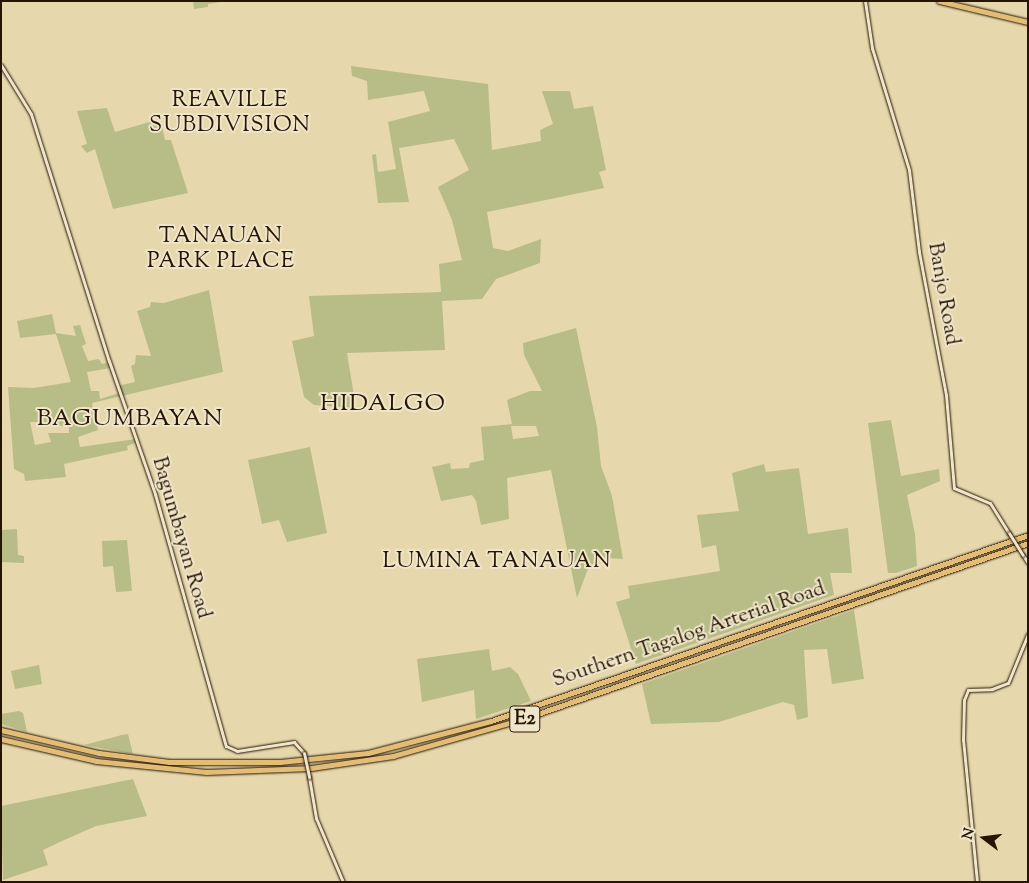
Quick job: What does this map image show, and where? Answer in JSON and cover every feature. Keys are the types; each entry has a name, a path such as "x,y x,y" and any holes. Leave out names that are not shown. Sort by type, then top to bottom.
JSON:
{"highway":[{"path":"939,1 1028,22"},
{"name":"Southern Tagalog Arterial Road","path":"1,730 90,752 169,762 280,762 368,753 491,721 1028,535"},
{"name":"Southern Tagalog Arterial Road","path":"1,739 96,761 206,772 311,768 392,756 523,720 1028,544"}],"street":[{"name":"Banjo Road","path":"865,1 872,48 909,170 920,259 946,395 954,488 990,503 1028,563"},
{"name":"Bagumbayan Road","path":"1,65 31,114 155,494 226,746 236,751 294,742 304,753 316,818 343,882"},
{"path":"977,882 963,740 964,700 968,690 992,689 1008,683 1028,634"}],"green space":[{"path":"193,1 228,1 208,4 208,7 194,9"},
{"path":"351,66 488,84 492,150 541,141 540,130 553,124 542,91 570,91 574,109 593,106 606,170 599,172 604,188 487,212 493,248 508,251 541,239 540,263 496,279 482,299 442,301 445,350 347,353 356,408 314,405 304,397 292,341 314,336 309,296 441,292 439,264 462,260 452,220 438,187 469,170 454,139 399,148 409,202 378,203 372,155 376,154 378,172 396,169 388,122 430,111 424,91 368,100 367,81 352,76"},
{"path":"107,108 115,132 160,119 165,140 171,140 188,193 113,209 95,149 87,153 81,146 87,144 77,111"},
{"path":"209,290 223,372 92,403 98,430 78,437 80,447 136,439 137,442 127,446 128,450 64,464 66,477 25,481 24,474 14,469 8,387 34,388 71,382 56,334 20,338 17,321 52,314 56,333 76,336 73,326 80,325 86,344 82,346 88,361 99,359 102,364 109,362 111,368 87,372 91,391 99,391 100,399 119,393 117,386 135,382 131,366 135,364 136,355 151,356 137,311 150,307 151,302 164,303","holes":["30,422 41,422 43,426 69,426 69,433 48,433 51,442 35,445"]},
{"path":"576,328 597,427 601,466 612,496 623,559 607,558 589,566 577,598 551,470 507,478 509,519 481,525 476,501 472,495 441,501 432,467 450,463 451,469 469,468 470,463 484,460 481,427 512,424 507,400 530,391 542,391 524,355 523,343","holes":["511,426 536,426 539,436 513,439"]},
{"path":"891,420 901,476 939,469 940,481 907,495 915,534 917,566 896,573 888,573 868,423"},
{"path":"310,447 327,533 287,542 279,520 262,524 248,460"},
{"path":"764,464 766,472 799,468 808,534 848,528 852,573 830,573 834,595 636,664 616,602 630,598 628,586 720,571 716,545 702,548 697,515 739,511 732,473"},
{"path":"17,529 18,555 24,556 24,563 1,562 1,530"},
{"path":"127,540 132,591 116,592 113,566 103,567 102,541"},
{"path":"854,610 864,679 832,684 827,649 804,650 808,717 797,720 794,705 783,702 719,722 651,724 642,684"},
{"path":"489,649 492,671 510,667 518,674 531,701 476,719 474,690 422,702 417,659"},
{"path":"39,665 42,684 15,689 11,671"},
{"path":"19,711 23,713 27,732 1,724 1,714"},
{"path":"128,734 133,754 84,745 122,735"},
{"path":"133,779 147,816 96,826 62,841 43,850 48,865 3,880 1,806"}],"district":[{"name":"REAVILLE SUBDIVISION","path":"230,114"},
{"name":"TANAUAN PARK PLACE","path":"221,250"},
{"name":"HIDALGO","path":"383,405"},
{"name":"BAGUMBAYAN","path":"130,420"},
{"name":"LUMINA TANAUAN","path":"497,563"}]}
